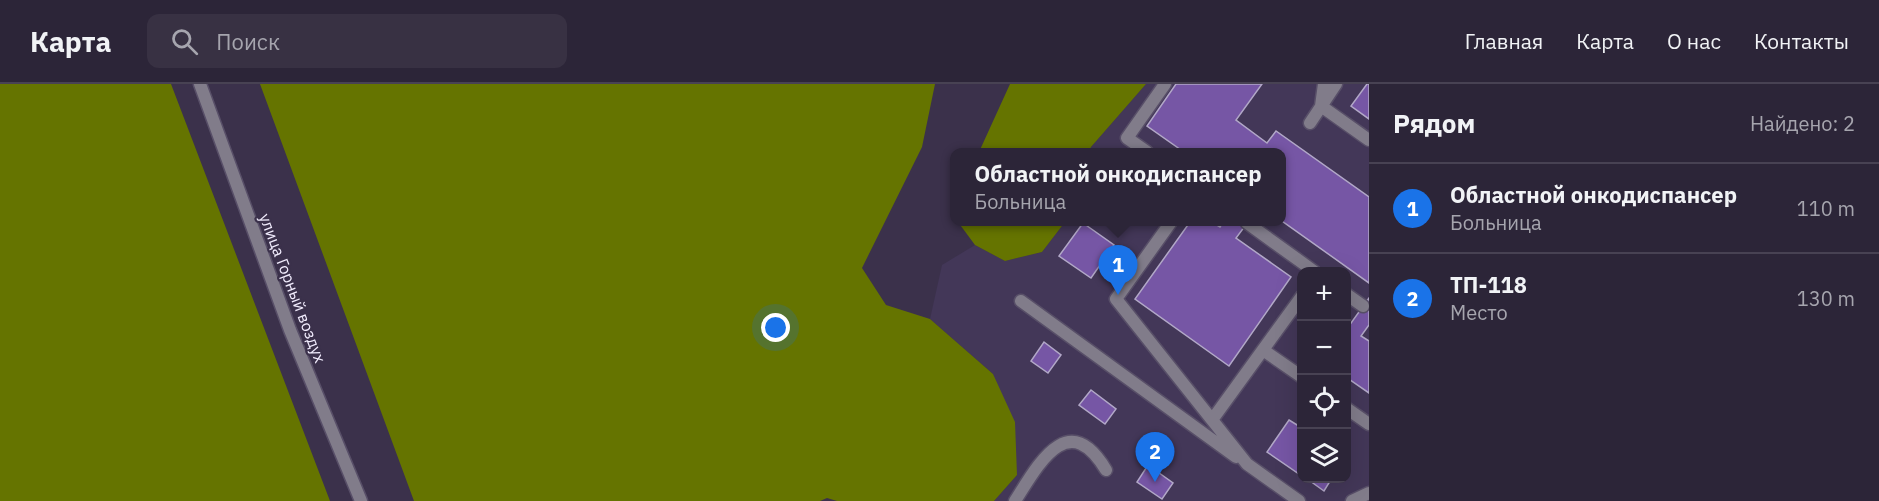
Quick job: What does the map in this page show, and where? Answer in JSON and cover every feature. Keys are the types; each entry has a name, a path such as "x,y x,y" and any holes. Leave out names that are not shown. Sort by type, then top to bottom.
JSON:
{"street":[{"name":"улица Горный воздух","path":"200,84 290,330 361,501"},
{"path":"1140,148 1127,138 1165,84"},
{"path":"1321,106 1324,84"},
{"path":"1310,123 1336,84"},
{"path":"1321,106 1369,140"},
{"path":"1168,226 1116,299 1247,464"},
{"path":"1251,226 1309,267"},
{"path":"1351,297 1363,306"},
{"path":"1021,301 1299,501"},
{"path":"1212,420 1297,303"},
{"path":"1263,350 1299,375"},
{"path":"1351,411 1369,424"},
{"path":"1015,501 1043,457 1059,444 1076,443 1098,456 1106,470"},
{"path":"1352,501 1369,493"}],"shaded area":[{"path":"1146,84 1369,84 1369,501 994,501 1017,475 993,374 930,319 942,265 975,245 1005,261 1042,252 1062,226 1286,226 1286,148 1091,148"}],"green space":[{"path":"0,84 171,84 330,501 0,501"},
{"path":"260,84 935,84 922,147 862,268 886,305 930,319 993,374 1015,422 1017,475 994,501 837,501 827,498 820,501 414,501"},
{"path":"1010,84 1146,84 1091,148 981,148"},
{"path":"961,226 1062,226 1042,252 1005,261 975,245"}],"building":[{"path":"1176,84 1262,84 1236,120 1267,143 1276,131 1369,197 1369,283 1351,270 1351,267 1347,267 1286,224 1286,148 1178,148 1147,126"},
{"path":"1369,84 1369,119 1351,106"},
{"path":"1081,226 1087,226 1114,245 1091,278 1059,256"},
{"path":"1187,226 1245,226 1236,238 1291,277 1229,366 1135,299"},
{"path":"1369,298 1369,325 1361,336 1369,341 1369,393 1351,380 1351,323"},
{"path":"1044,342 1061,355 1048,373 1031,361"},
{"path":"1091,390 1116,409 1105,424 1079,405"},
{"path":"1289,420 1297,425 1297,473 1267,452"},
{"path":"1148,465 1173,483 1162,499 1137,482"},
{"path":"1313,483 1329,483 1324,491"}],"place":[{"name":"Областной онкодиспансер","path":"1118,295"},
{"name":"ТП-118","path":"1155,482"}]}
